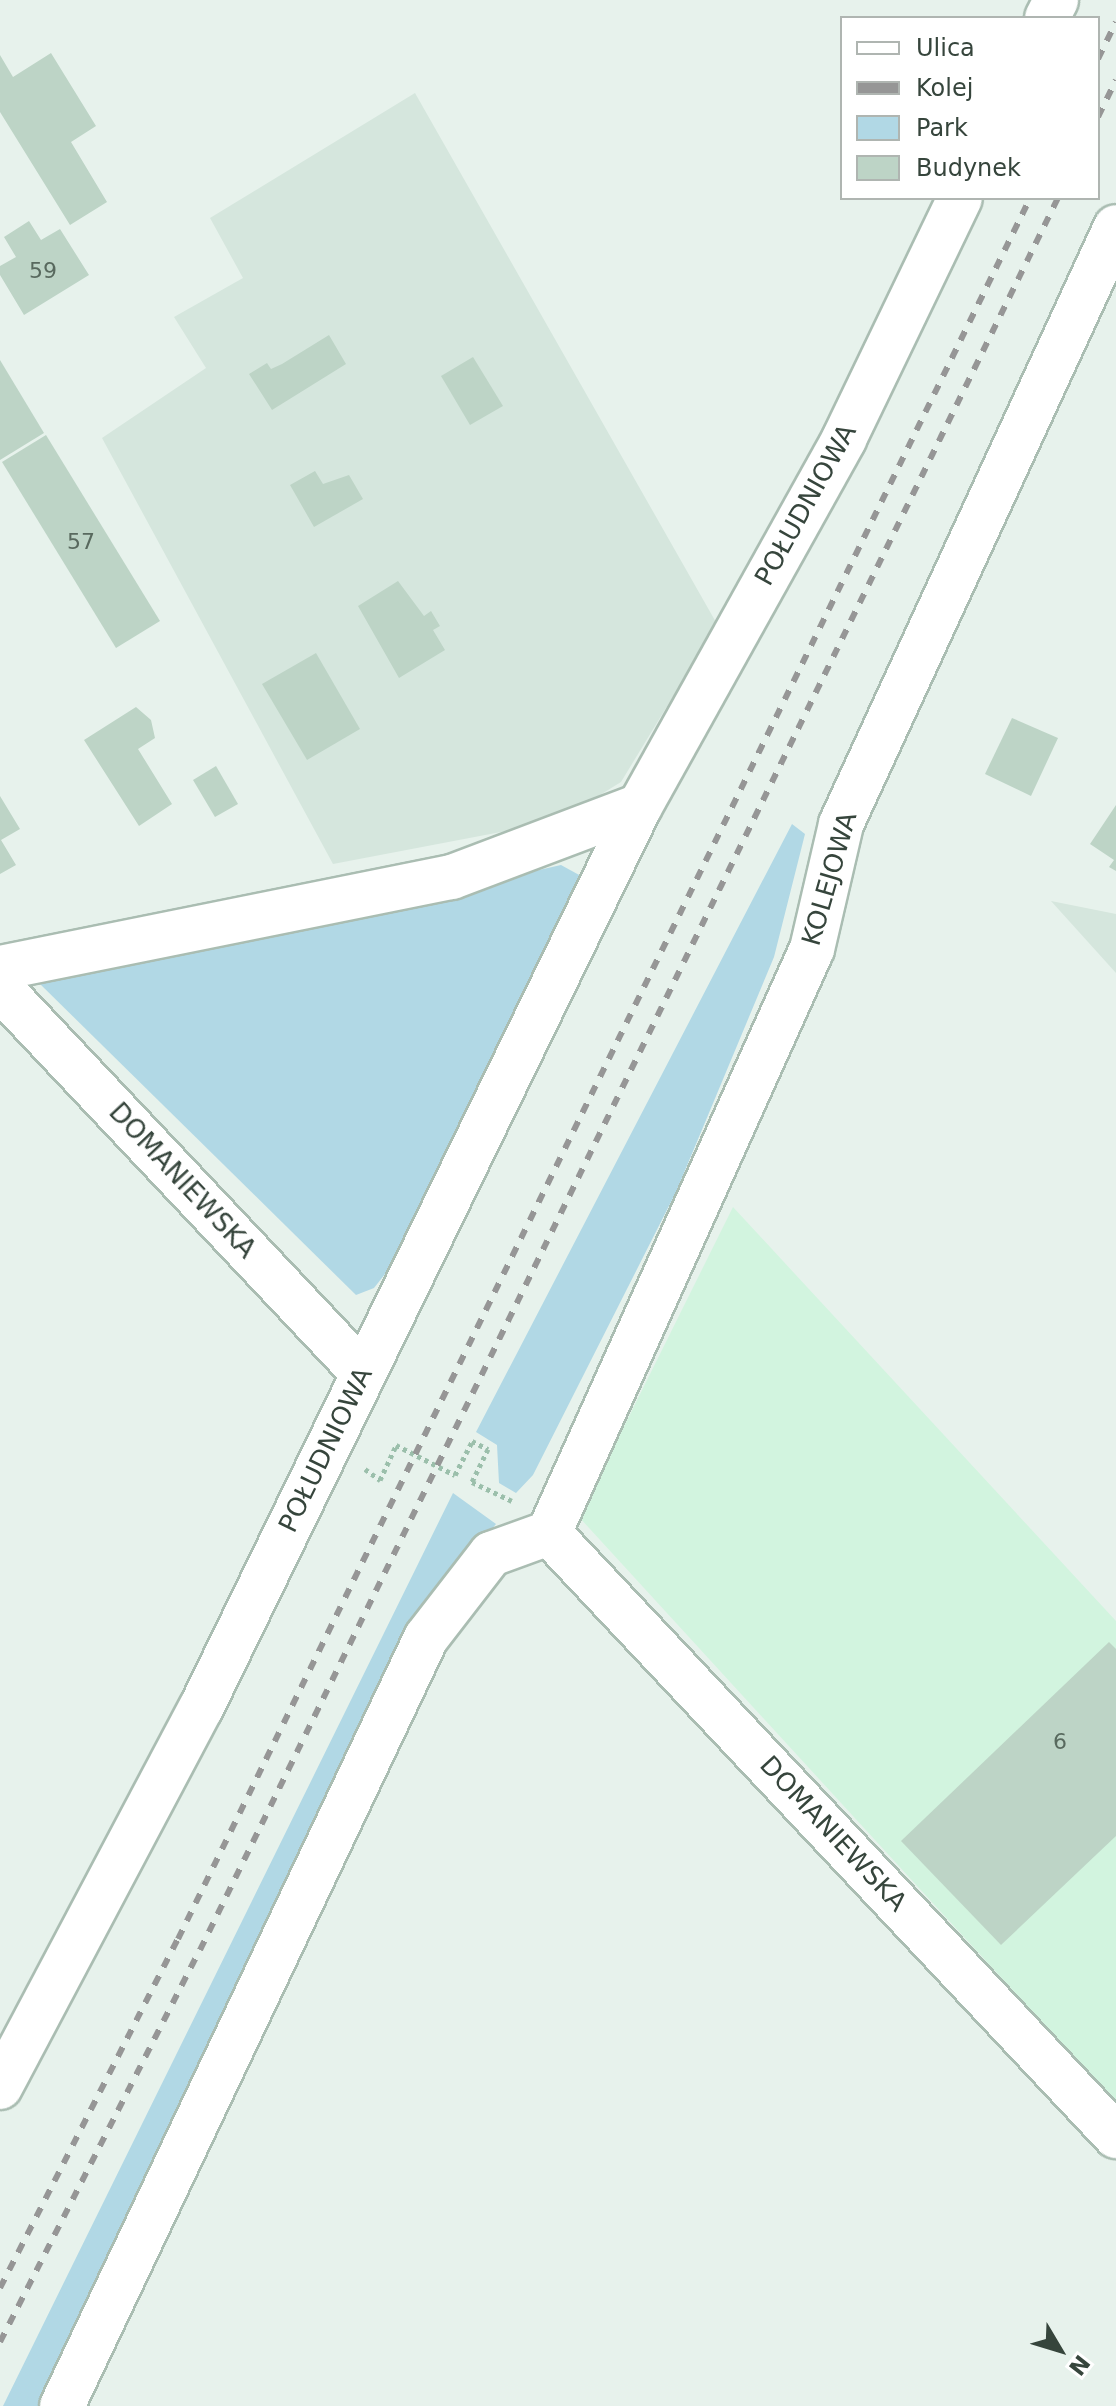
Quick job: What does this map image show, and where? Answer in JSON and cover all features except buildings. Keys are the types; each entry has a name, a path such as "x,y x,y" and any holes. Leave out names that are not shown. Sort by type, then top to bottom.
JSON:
{"street":[{"name":"POŁUDNIOWA","path":"0,2087 201,1708 640,806 844,439 959,200"},
{"name":"KOLEJOWA","path":"549,1533 812,949 841,824 1116,227"},
{"path":"0,968 452,877 640,806"},
{"name":"DOMANIEWSKA","path":"0,988 363,1373"},
{"path":"62,2406 426,1638 491,1554 549,1533"},
{"name":"DOMANIEWSKA","path":"549,1533 1116,2136"}],"path":[{"path":"370,1458 363,1472 380,1480 396,1445 455,1475 472,1441 488,1449 472,1482 517,1503 549,1533"}],"shaded area":[{"path":"415,93 717,624 621,782 558,821 333,864 102,438 206,368 174,317 243,278 210,218"},
{"path":"1051,901 1116,914 1116,973"},
{"path":"733,1207 1116,1621 1116,2103 579,1517"}],"green space":[{"path":"792,824 805,834 774,957 676,1192 533,1475 516,1493 499,1483 497,1445 476,1432"},
{"path":"561,865 581,876 400,1255 374,1288 356,1295 39,983"},
{"path":"453,1493 496,1524 409,1631 39,2406 3,2406"}],"railway":[{"path":"1100,55 1116,22"},
{"path":"1100,113 1116,80"},
{"path":"0,2288 178,1939 1029,200"},
{"path":"0,2342 200,1950 1057,200"}]}
